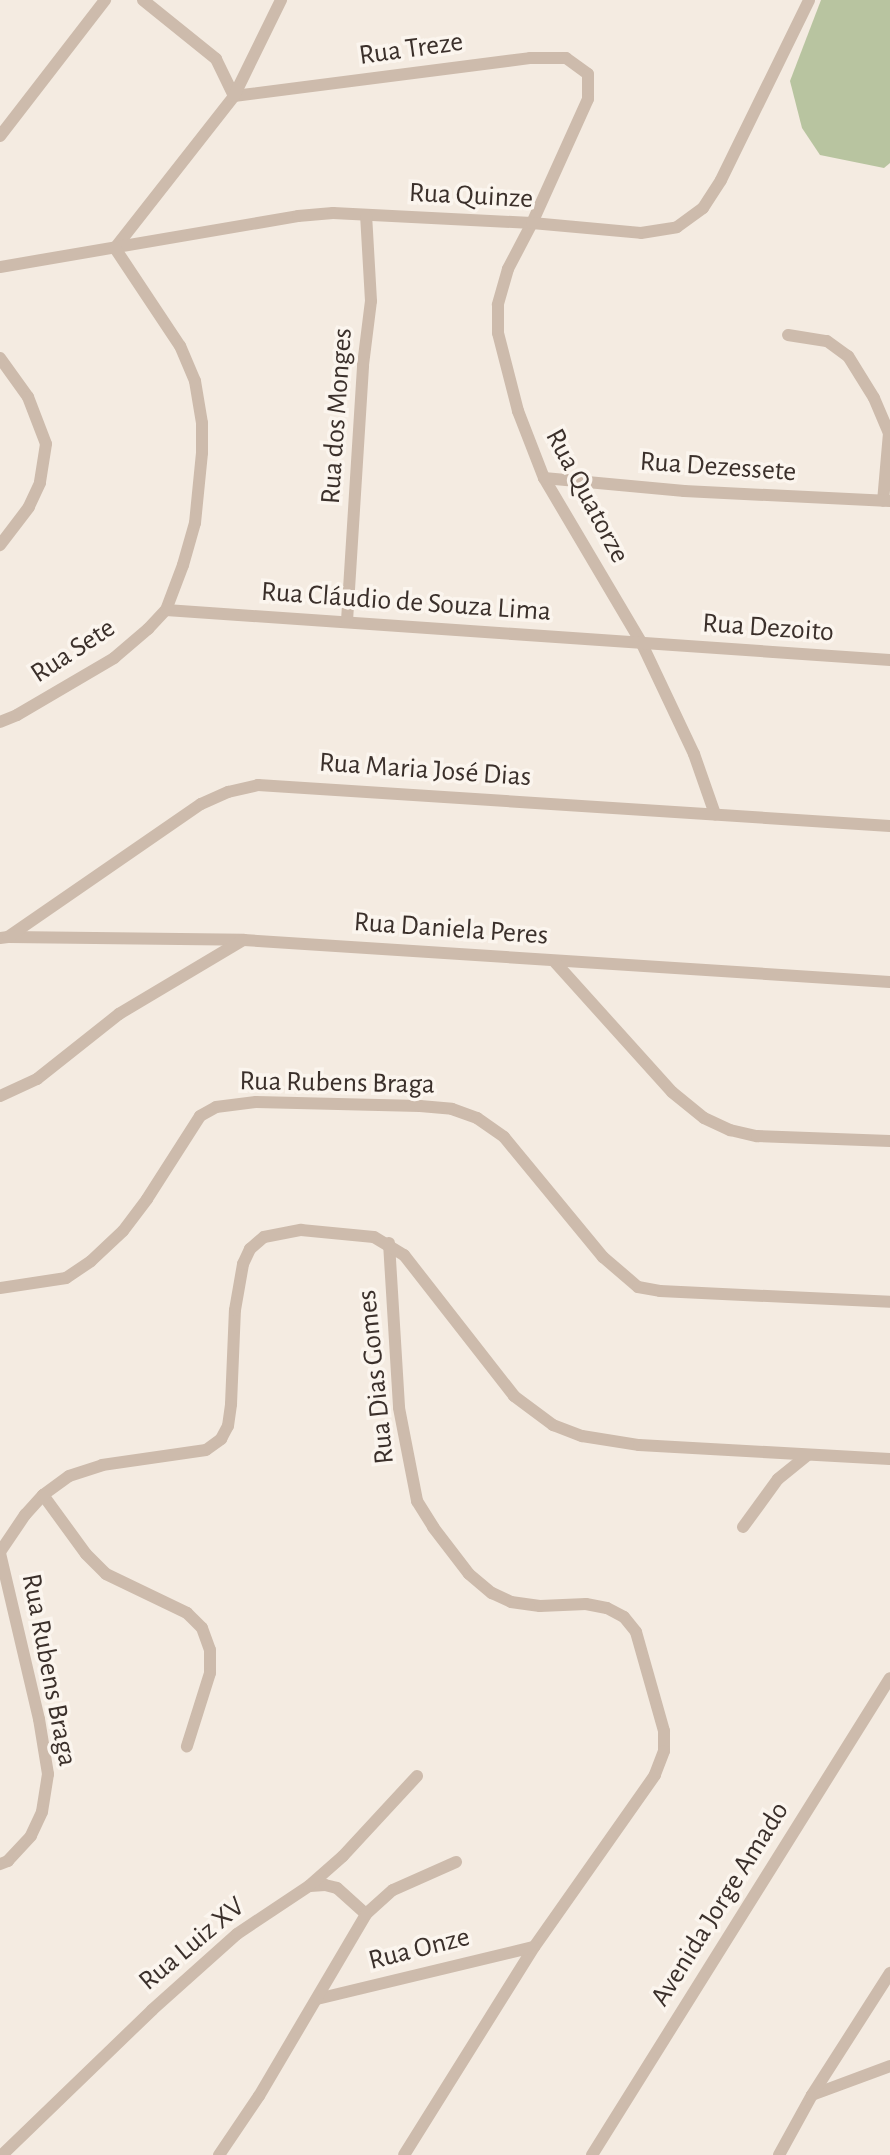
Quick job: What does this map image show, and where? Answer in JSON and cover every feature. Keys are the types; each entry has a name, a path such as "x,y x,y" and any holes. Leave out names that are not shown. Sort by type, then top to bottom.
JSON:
{"street":[{"path":"0,136 105,0"},
{"path":"143,0 216,59 234,96"},
{"path":"166,610 195,523 200,489 202,423 195,381 180,346 115,248 234,96 281,0"},
{"name":"Rua Quinze","path":"0,267 298,216 366,215 532,223 641,233 677,227 693,219 721,180 809,0"},
{"name":"Rua Treze","path":"234,96 530,58 566,58 588,74"},
{"name":"Rua Quatorze","path":"588,74 588,99 532,223 508,269 502,288 498,333 518,411 544,478 642,644 689,743 715,814"},
{"name":"Rua dos Monges","path":"347,621 363,365 371,301 366,215"},
{"path":"788,335 827,341 848,356 874,398 889,433 887,501"},
{"path":"0,358 28,397 46,444 42,473 34,495 0,545"},
{"name":"Rua Dezessete","path":"544,478 696,492 887,501"},
{"name":"Rua Cláudio de Souza Lima","path":"166,610 642,644"},
{"name":"Rua Sete","path":"0,722 114,658 166,610"},
{"name":"Rua Dezoito","path":"642,644 890,660"},
{"name":"Rua Maria José Dias","path":"4,937 201,804 228,792 258,785 890,827"},
{"name":"Rua Daniela Peres","path":"4,937 244,940 890,982"},
{"path":"0,1096 37,1079 118,1014 244,940"},
{"path":"554,961 672,1092 704,1118 730,1130 757,1136 890,1141"},
{"name":"Rua Rubens Braga","path":"0,1288 66,1278 91,1261 122,1231 147,1199 200,1116 216,1107 256,1102 420,1106 452,1109 477,1118 504,1137 603,1257 638,1287 660,1291 890,1302"},
{"path":"0,1553 24,1515 43,1494 69,1475 102,1465 206,1450 221,1439 228,1426 231,1404 234,1310 243,1264 250,1249 264,1237 301,1230 366,1235 388,1243 404,1255 514,1396 553,1425 582,1436 639,1446 890,1459"},
{"name":"Rua Dias Gomes","path":"388,1243 399,1408 417,1501 469,1574 492,1593 511,1602 540,1606 586,1604 607,1608 624,1617 636,1632 664,1731 664,1751 655,1775 534,1947 404,2155"},
{"path":"743,1527 778,1479 808,1455"},
{"path":"43,1494 86,1554 106,1574 187,1613 202,1628 210,1650 210,1673 187,1745"},
{"name":"Rua Rubens Braga","path":"0,1553 39,1719 48,1773 42,1812 31,1836 8,1861 0,1864"},
{"name":"Avenida Jorge Amado","path":"592,2155 890,1678"},
{"name":"Rua Luiz XV","path":"2,2155 152,2010 237,1934 309,1886 343,1856 417,1776"},
{"path":"219,2155 317,2000 366,1914 393,1891 456,1862"},
{"path":"309,1886 325,1885 337,1888 366,1914"},
{"name":"Rua Onze","path":"317,2000 534,1947"},
{"path":"779,2155 812,2095 890,1972"},
{"path":"812,2095 890,2066"}],"green space":[{"path":"821,0 890,0 890,163 884,168 820,155 802,128 790,81"}]}
